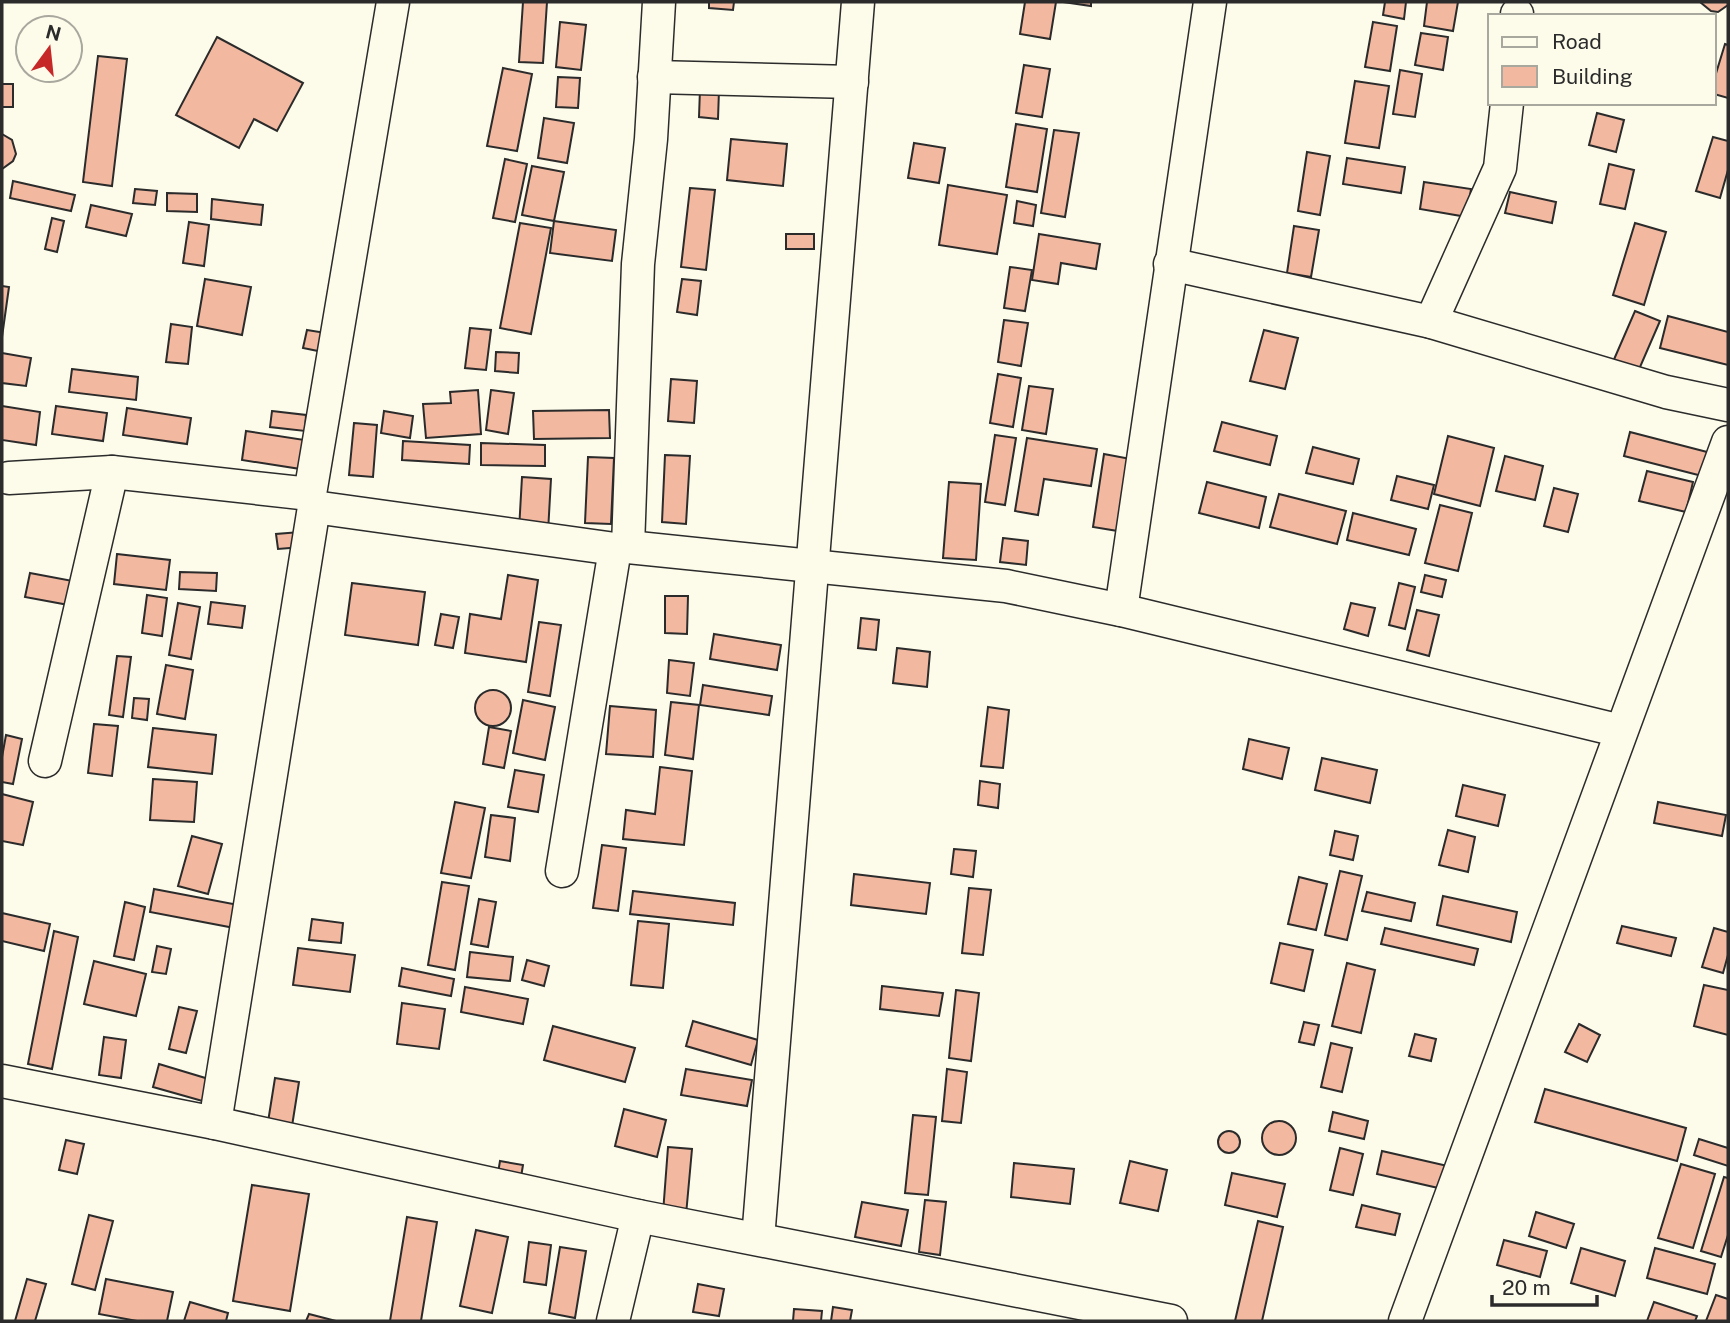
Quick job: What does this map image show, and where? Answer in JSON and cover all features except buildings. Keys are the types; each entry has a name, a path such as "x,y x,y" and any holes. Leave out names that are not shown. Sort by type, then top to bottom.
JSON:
{"street":[{"path":"215,1123 393,2"},
{"path":"562,871 622,548 638,264 659,2"},
{"path":"758,1239 858,2"},
{"path":"1121,610 1210,2"},
{"path":"654,77 852,82"},
{"path":"1431,323 1500,168 1507,105"},
{"path":"1170,264 1431,323 1667,392 1728,405"},
{"path":"1405,1321 1728,442"},
{"path":"45,761 112,472"},
{"path":"9,478 112,472 622,548 1006,586 1121,610 1620,731"},
{"path":"2,1081 215,1123 638,1216 1171,1321"},
{"path":"613,1321 638,1216"}]}
